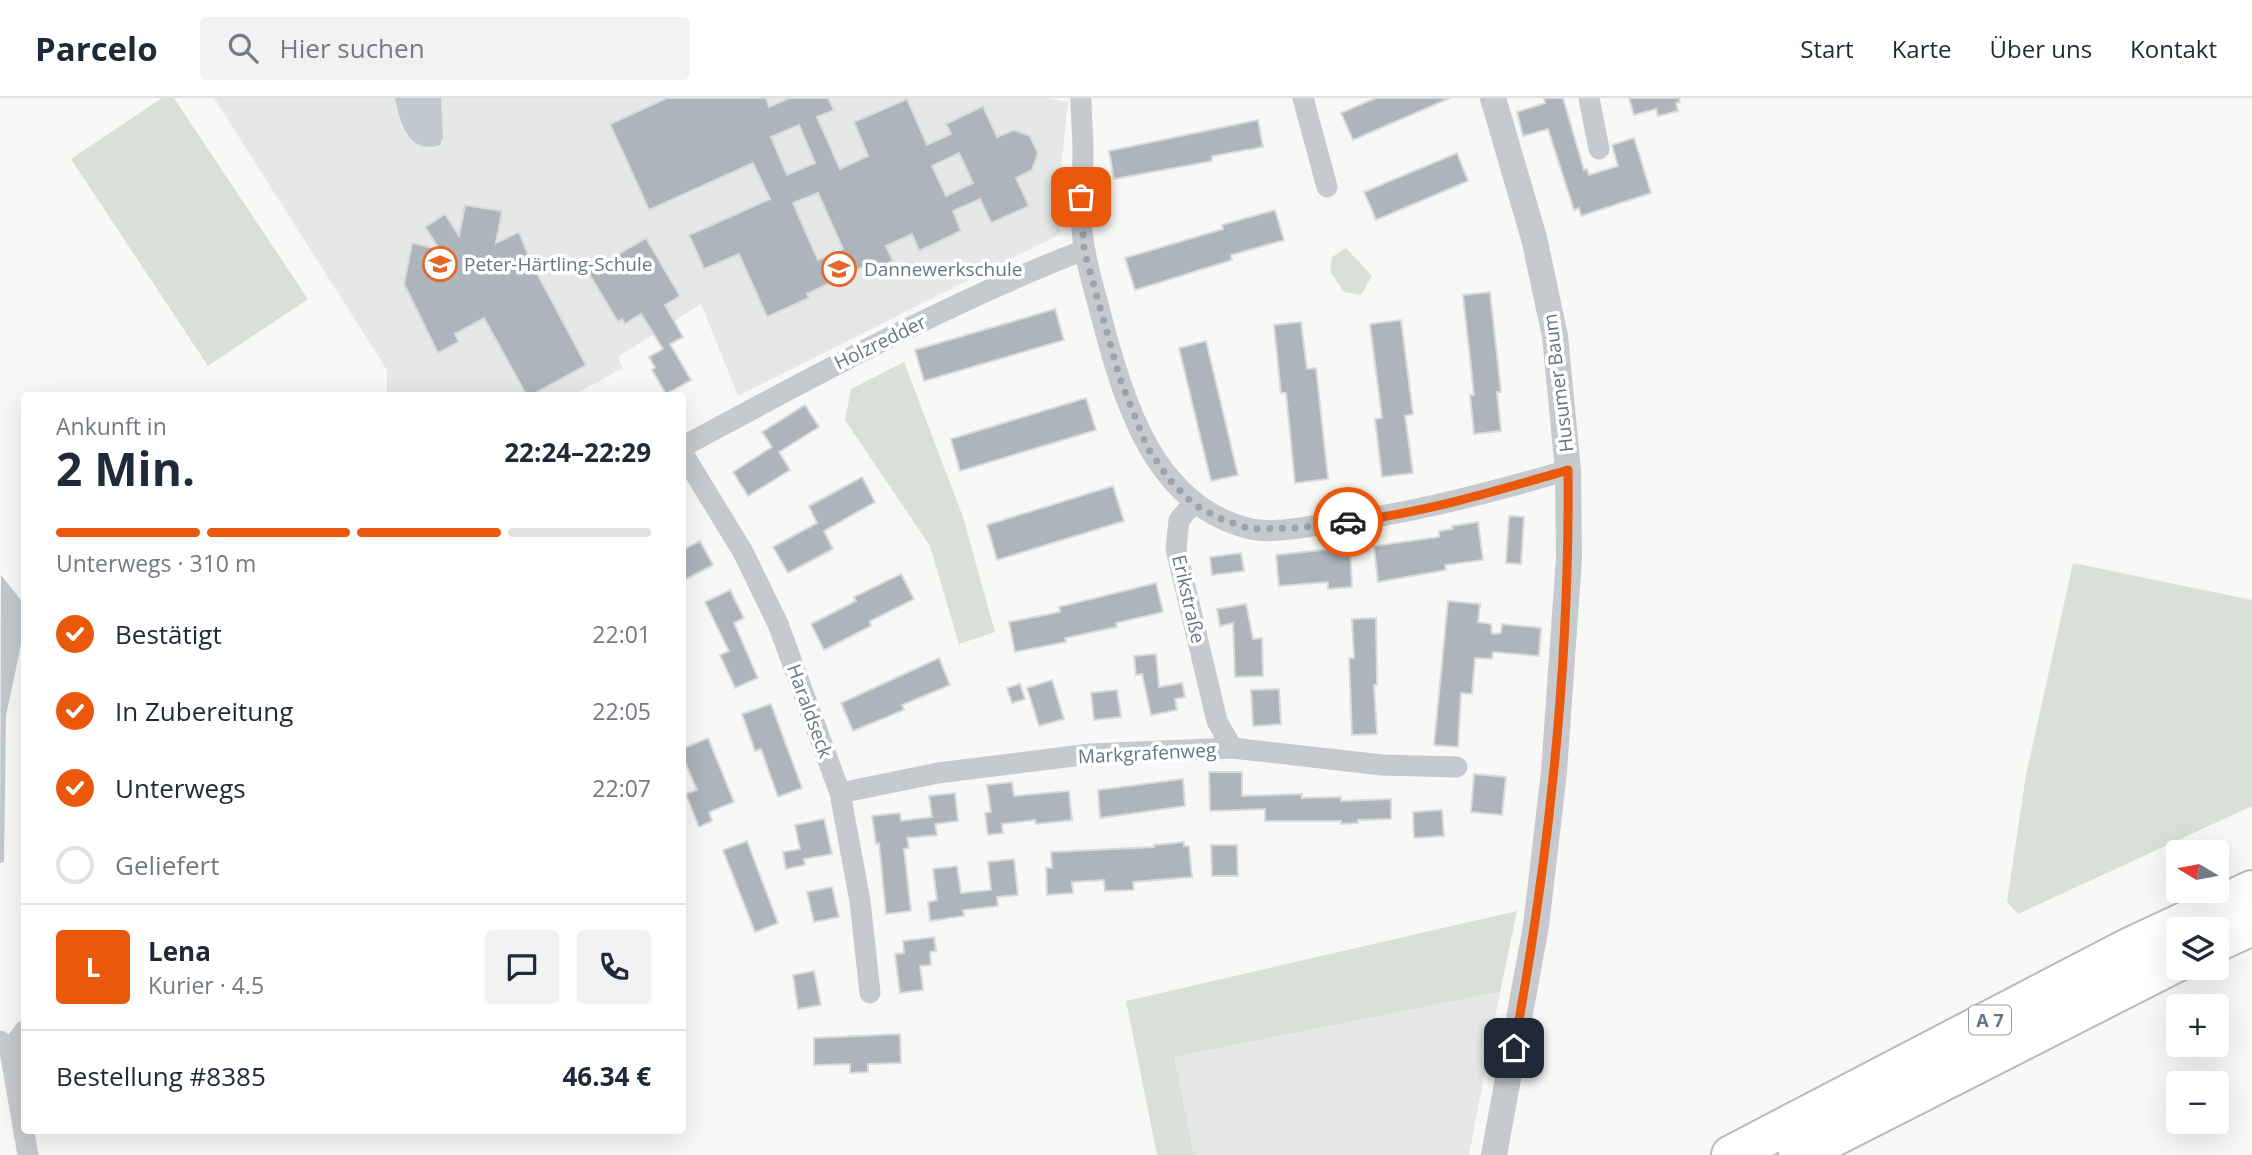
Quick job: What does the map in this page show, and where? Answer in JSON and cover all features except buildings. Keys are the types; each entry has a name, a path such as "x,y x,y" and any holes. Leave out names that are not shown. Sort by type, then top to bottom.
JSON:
{"highway":[{"name":"A 7","path":"1731,1155 2126,949 2252,890"},
{"path":"2229,937 2252,926"},
{"name":"A 7","path":"1798,1155 2166,968"}],"street":[{"path":"1081,98 1084,250 1110,345 1147,447 1169,479 1193,504 1219,518 1250,529 1296,528 1387,516 1479,496 1568,470"},
{"path":"1303,98 1327,187"},
{"name":"Husumer Baum","path":"1493,98 1534,238 1555,336 1568,470 1569,558 1554,772 1536,926 1494,1155"},
{"path":"1589,98 1599,149"},
{"name":"Holzredder","path":"686,447 876,343 1084,250"},
{"name":"Haraldseck","path":"686,456 743,552 778,624 840,793 860,901 870,993"},
{"name":"Erikstraße","path":"1193,504 1179,520 1176,549 1216,721 1232,748"},
{"name":"Markgrafenweg","path":"840,793 938,773 1090,754 1232,748 1382,765 1457,766"},
{"path":"21,1033 5,1046 21,1122"},
{"path":"24,1134 28,1155"}],"shaded area":[{"path":"162,98 174,98 308,299 208,366 71,159"},
{"path":"214,98 1046,98 1068,102 1059,188 1060,234 738,396 701,304 618,357 623,368 579,392 387,392 387,370"},
{"path":"395,98 441,98 443,137 440,145 429,147 413,141 403,126"},
{"path":"1346,248 1372,276 1361,295 1344,292 1330,271 1332,257"},
{"path":"904,362 963,517 995,632 959,644 930,546 845,420 851,389"},
{"path":"2073,563 2252,600 2252,806 2178,840 2166,840 2166,846 2018,914 2007,902 2026,775"},
{"path":"1,575 21,600 21,644 6,716 4,862 0,863"},
{"path":"1517,911 1500,992 1174,1057 1194,1155 1157,1155 1126,1001"},
{"path":"1500,992 1469,1155 1194,1155 1174,1057"}],"way so far":[{"path":"1081,197 1084,250 1120,379 1147,447 1169,479 1193,504 1219,518 1250,529 1296,528 1348,522"}],"place":[{"name":"Peter-Härtling-Schule","path":"440,264"},
{"name":"Dannewerkschule","path":"839,269"}],"route":[{"path":"1348,522 1479,496 1568,470 1569,558 1554,772 1536,926 1514,1048"}]}
